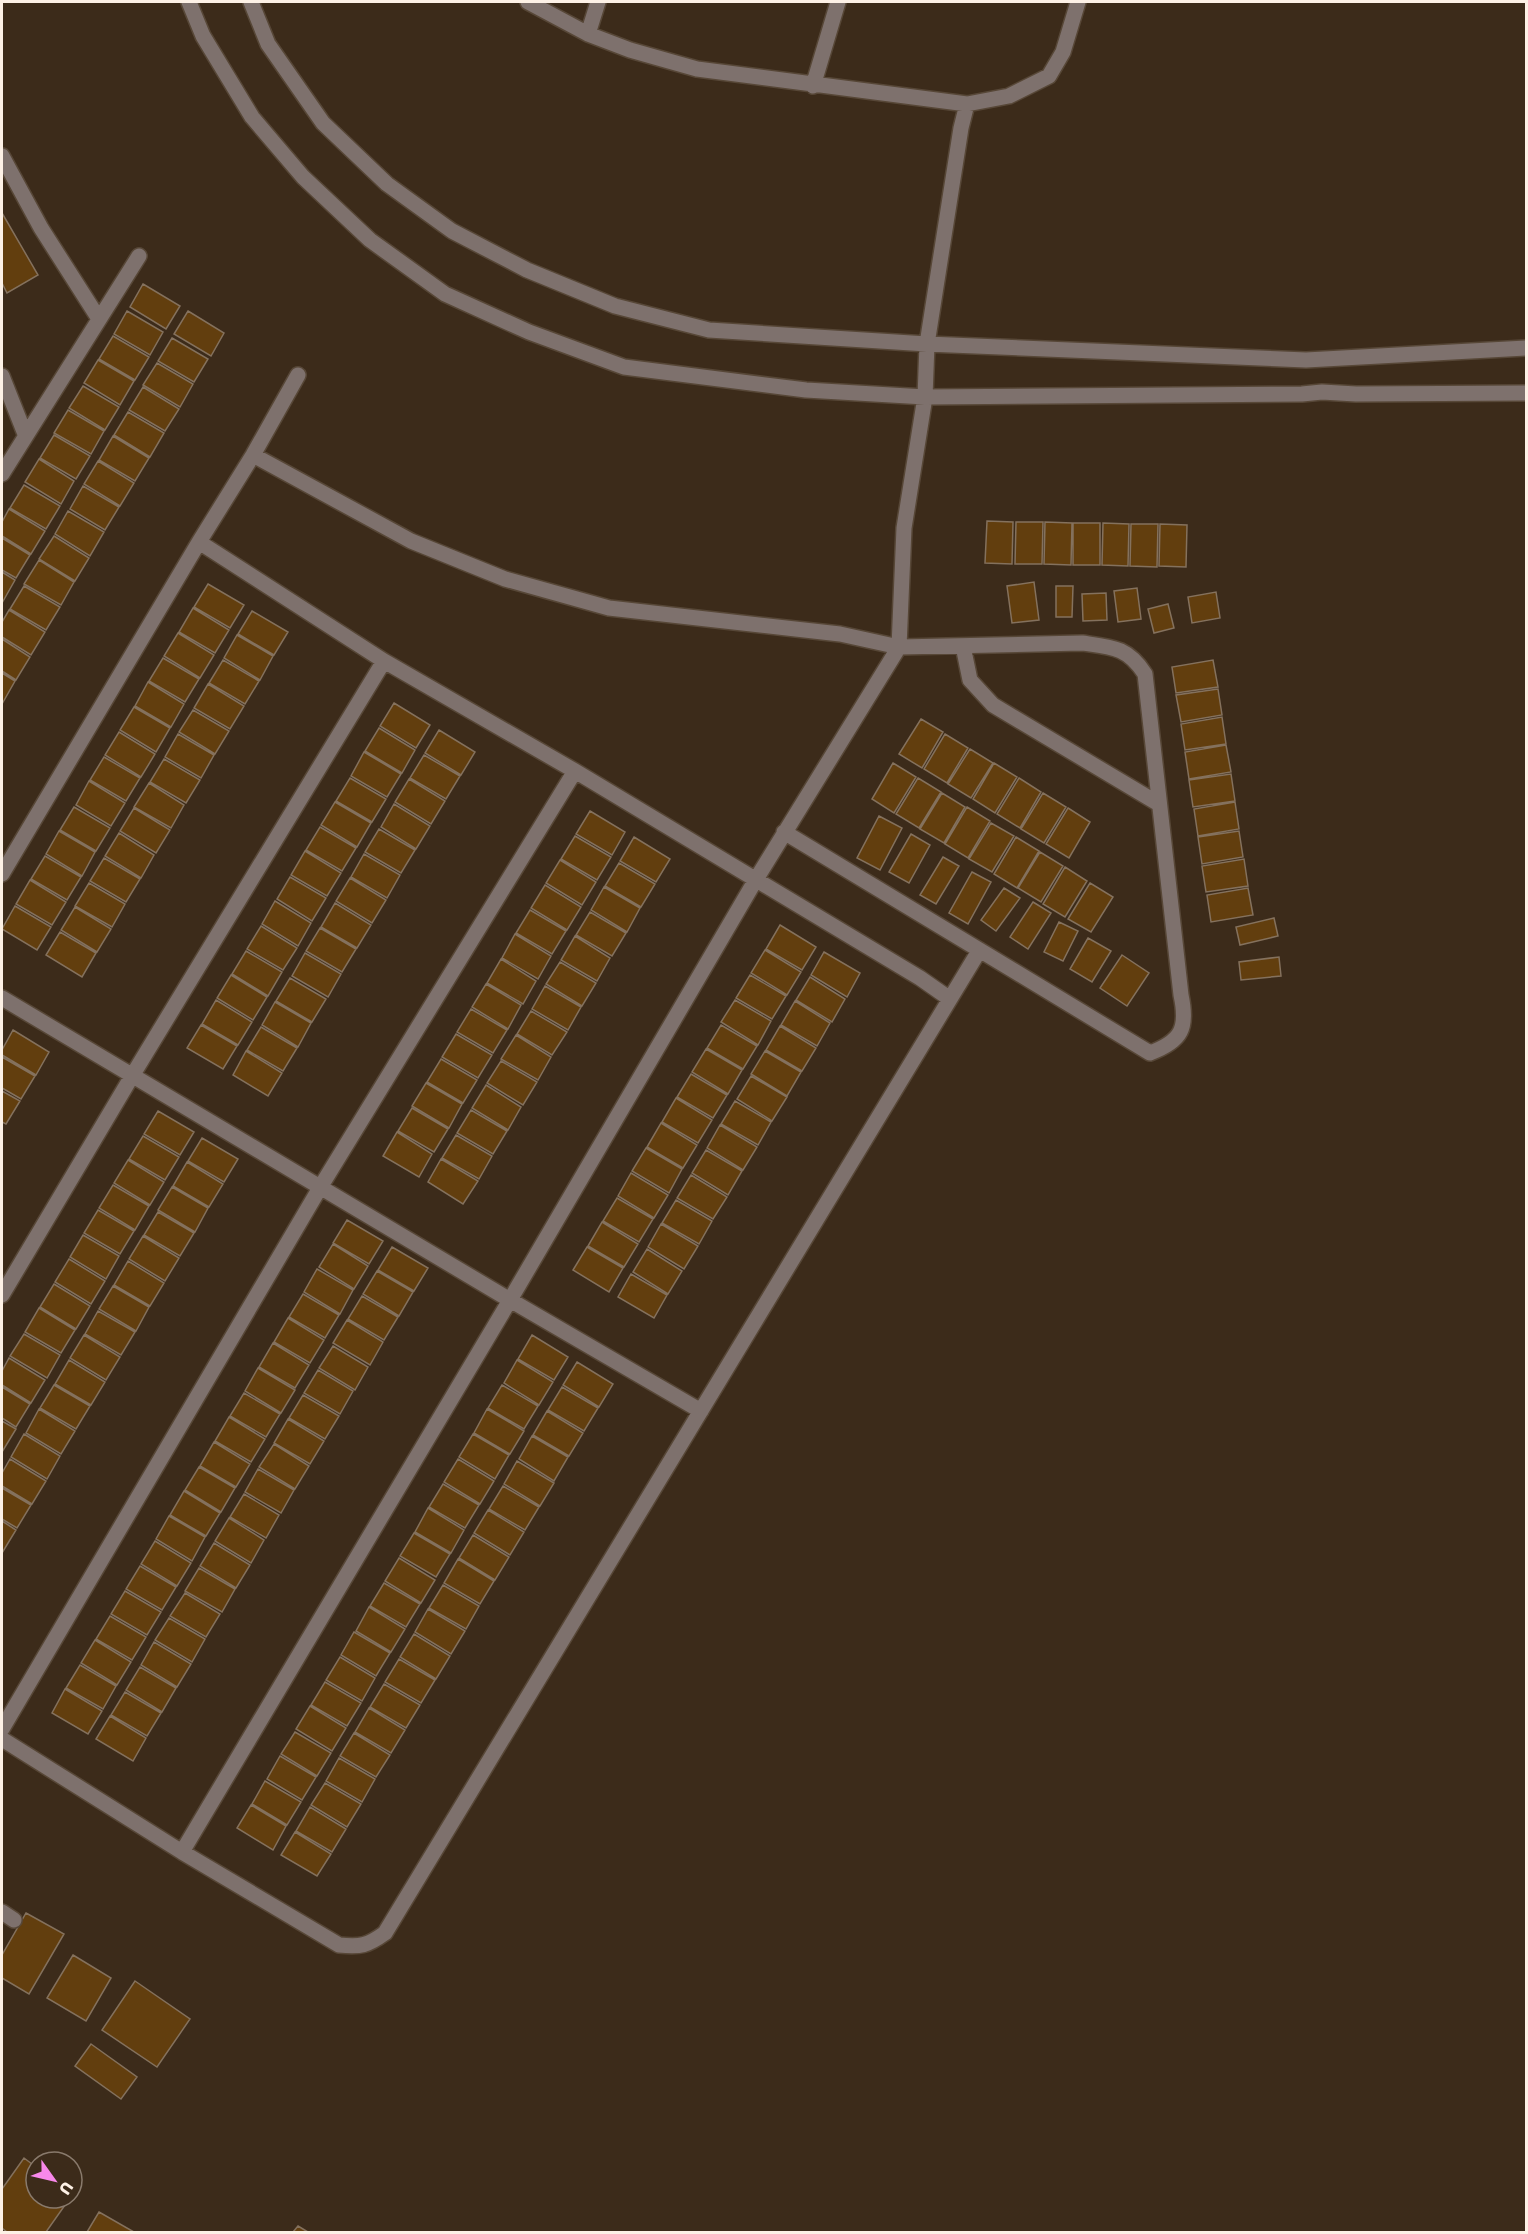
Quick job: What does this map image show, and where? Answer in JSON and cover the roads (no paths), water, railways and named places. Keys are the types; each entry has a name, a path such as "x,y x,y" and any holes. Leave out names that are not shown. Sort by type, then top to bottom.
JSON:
{"street":[{"path":"189,2 203,36 252,117 303,177 370,240 445,294 529,332 624,367 806,390 924,397 1322,392 1356,394 1527,393"},
{"path":"251,2 268,44 323,123 387,184 452,231 527,270 615,306 710,330 927,344 1306,360 1527,348"},
{"path":"528,2 588,34 630,50 697,69 813,86 967,104 1009,96 1049,76 1063,52 1078,2"},
{"path":"588,34 598,2"},
{"path":"813,86 838,2"},
{"path":"182,1852 510,1300 784,832 899,647 904,528 924,397 927,344 961,128 967,104"},
{"path":"2,156 41,228 99,319"},
{"path":"2,474 25,434 139,256"},
{"path":"2,874 253,455 297,375"},
{"path":"2,376 25,434"},
{"path":"253,455 411,541 505,579 609,608 840,634 899,647 1082,644 1125,651 1137,661 1145,674 1181,995 1185,1011 1179,1037 1162,1049 1150,1053 784,832"},
{"path":"199,542 384,661 575,771 920,978 950,999"},
{"path":"963,646 970,680 993,705 1159,804"},
{"path":"2,1295 384,661"},
{"path":"2,1729 321,1186 575,771"},
{"path":"2,1739 182,1852 339,1945 358,1947 370,1943 385,1933 979,951"},
{"path":"2,998 701,1411"}]}
